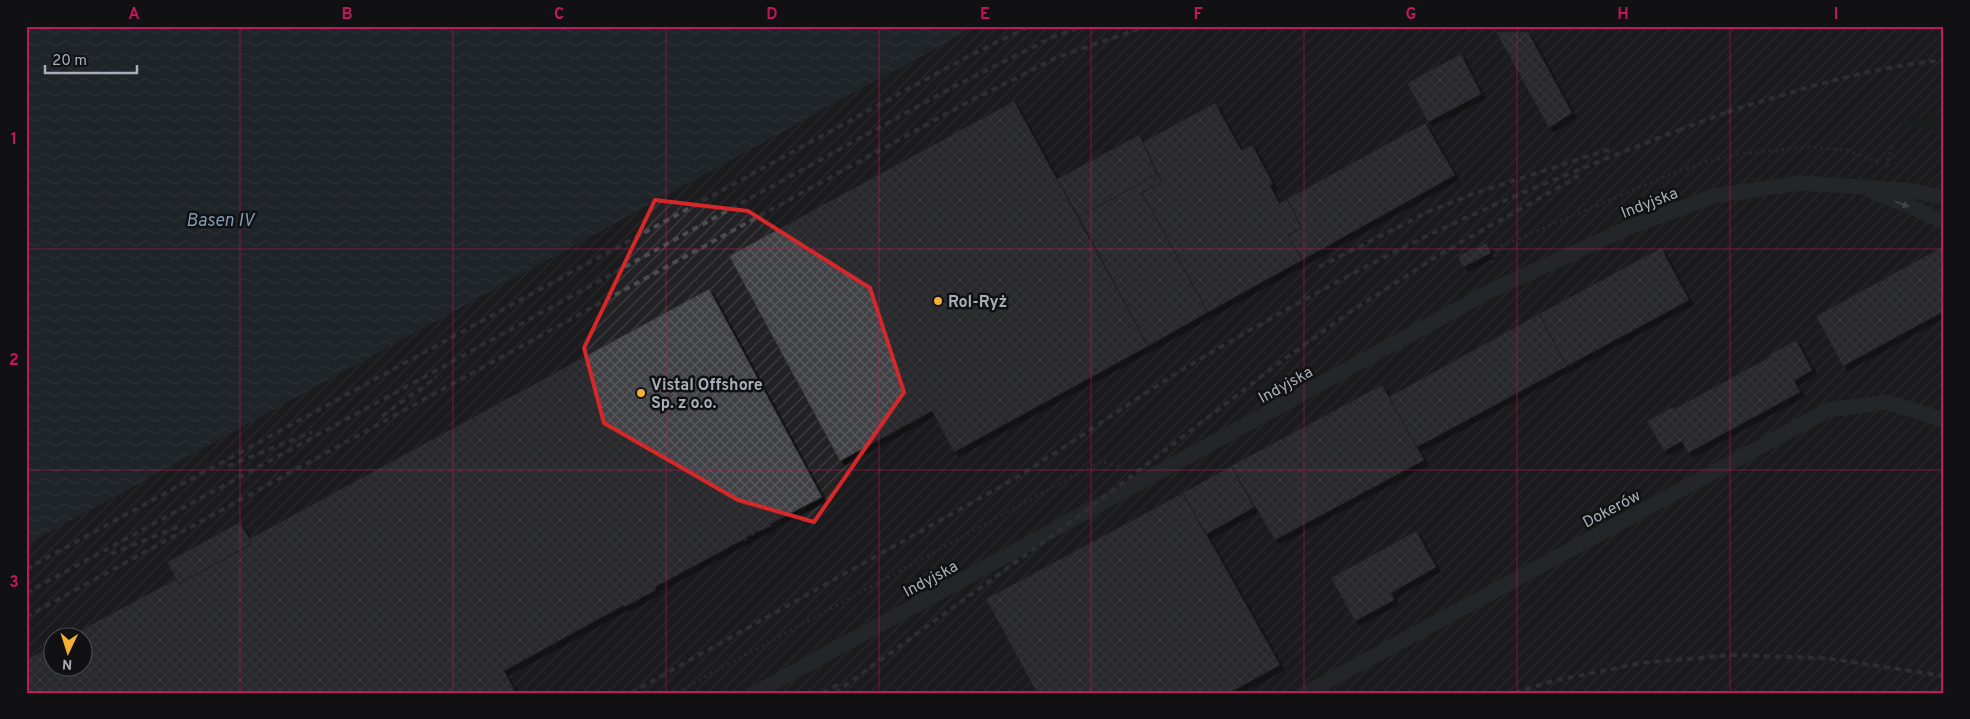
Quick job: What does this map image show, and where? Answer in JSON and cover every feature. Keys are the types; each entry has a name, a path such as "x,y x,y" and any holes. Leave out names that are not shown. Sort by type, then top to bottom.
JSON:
{"lane":[{"name":"Indyjska","path":"755,693 1492,290 1630,227 1714,196 1800,183 1907,190 1944,198"},
{"name":"Indyjska","path":"1860,188 1907,205 1944,222"},
{"name":"Dokerów","path":"1306,693 1828,410 1887,402 1944,420"}],"path":[{"path":"676,693 1101,461 1123,467"}],"highlighted area":[{"path":"655,200 748,211 870,288 904,392 814,522 738,500 604,423 584,348"}],"shaded area":[{"path":"970,26 1944,26 1944,693 26,693 26,545 971,29"},
{"path":"1944,114 1944,131 1903,125 1902,120"}],"water":[{"name":"Basen IV","path":"26,26 970,26 971,29 26,545"}],"building":[{"path":"1496,32 1528,32 1572,113 1549,128"},
{"path":"1461,54 1481,94 1428,122 1407,83"},
{"name":"Rol-Ryż","path":"1014,101 1148,346 954,452 932,411 840,461 729,256"},
{"path":"1215,103 1241,150 1252,145 1273,184 1270,186 1279,203 1287,199 1302,228 1288,235 1302,260 1208,312 1142,193 1162,182 1143,142"},
{"path":"1425,123 1455,175 1302,260 1288,235 1302,228 1287,199"},
{"path":"1139,135 1157,174 1079,217 1057,179"},
{"path":"1157,174 1162,182 1142,193 1208,312 1148,346 1079,217"},
{"path":"1486,243 1491,253 1463,267 1458,256"},
{"path":"1944,246 1944,311 1843,366 1816,316"},
{"path":"1661,248 1689,300 1567,366 1539,314"},
{"name":"Vistal Offshore Sp. z o.o.","path":"709,289 822,497 770,524 771,526 754,533 753,536 752,534 745,538 747,540 745,541 744,539 655,587 656,590 624,607 624,605 504,671 516,693 26,693 26,660 42,651 42,676 92,676 92,626 89,626 176,579 179,584 252,544 249,539"},
{"path":"1539,314 1567,366 1417,447 1389,397"},
{"path":"1796,340 1812,370 1794,381 1800,392 1688,453 1682,441 1664,451 1647,421 1673,407 1674,409 1770,357 1769,355"},
{"path":"1382,385 1424,460 1275,540 1231,466"},
{"path":"1231,466 1254,507 1205,535 1183,493"},
{"path":"1183,493 1280,665 1229,693 1037,693 986,599"},
{"path":"240,522 252,544 179,584 167,562"},
{"path":"1416,531 1436,567 1391,593 1394,600 1355,621 1331,578"}],"railway":[{"path":"26,569 967,57 1030,26"},
{"path":"26,593 955,86 1053,37 1083,26"},
{"path":"26,617 968,102 1058,57 1147,26"},
{"path":"1727,112 1861,74 1916,63 1944,60"},
{"path":"1679,130 1733,110"},
{"path":"631,693 1000,487 1181,371 1347,277 1404,247 1495,205 1684,128"},
{"path":"1319,267 1430,211 1470,195 1613,148"},
{"path":"835,693 1078,517 1279,363 1353,310 1442,253 1579,176"},
{"path":"382,416 437,377"},
{"path":"228,466 312,432"},
{"path":"111,554 180,526"},
{"path":"1515,693 1549,682 1641,663 1731,655 1825,658 1944,676"},
{"path":"823,693 840,683"}],"place":[{"name":"Rol-Ryż","path":"938,301"},
{"name":"Vistal Offshore Sp. z o.o.","path":"641,393"}]}
